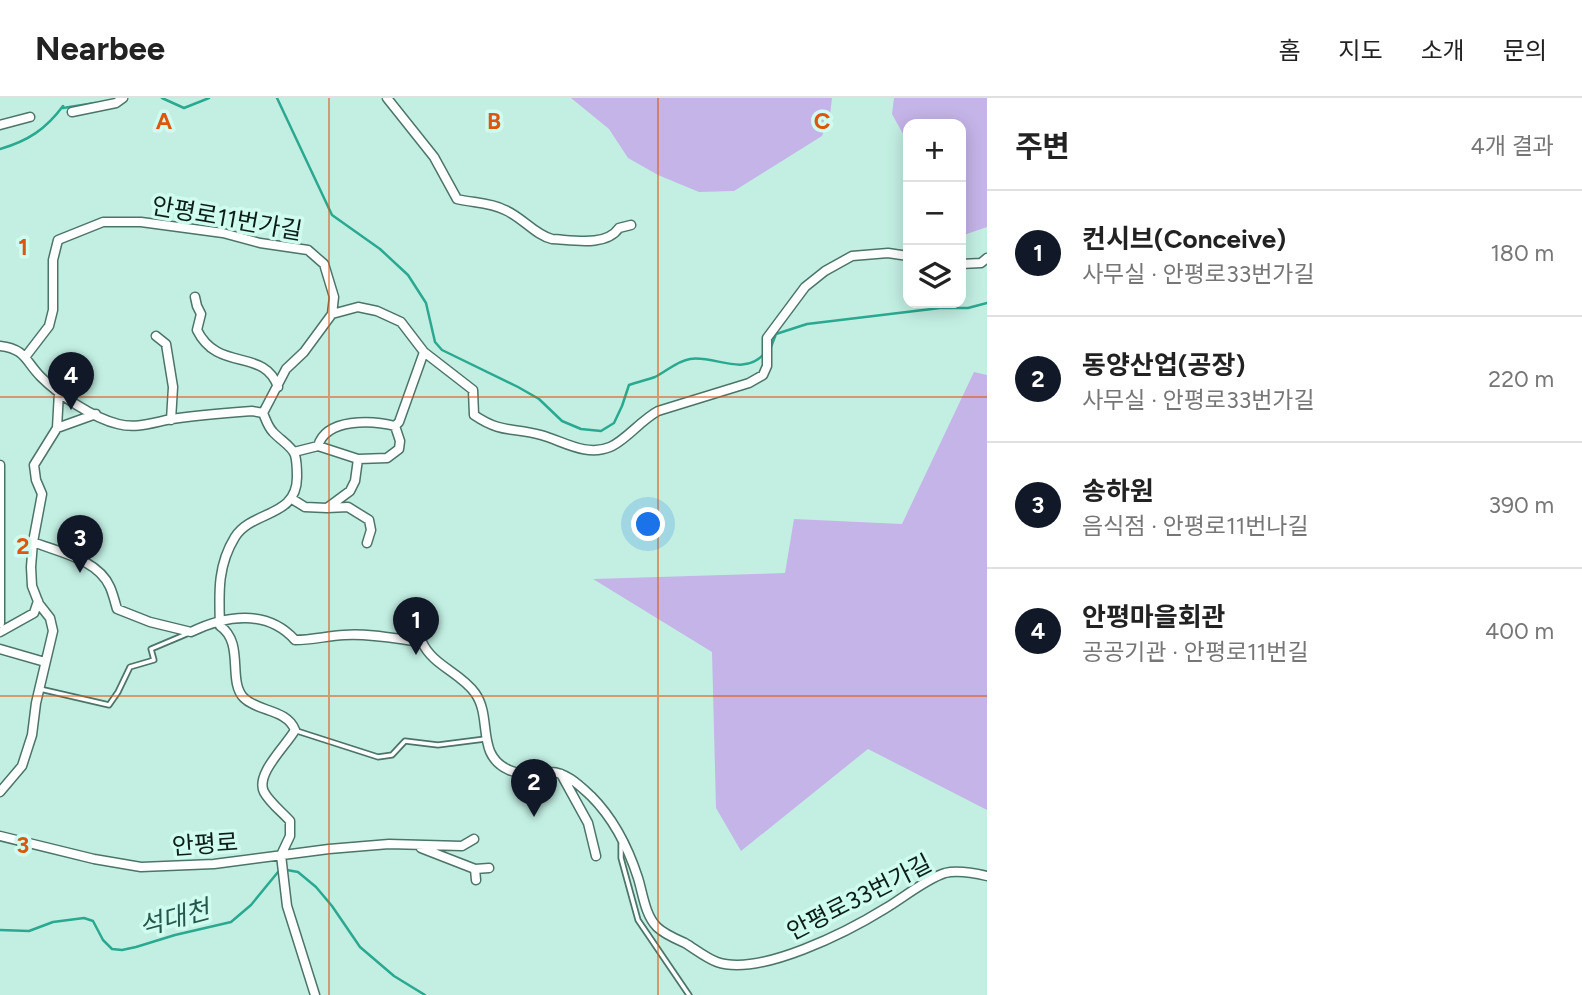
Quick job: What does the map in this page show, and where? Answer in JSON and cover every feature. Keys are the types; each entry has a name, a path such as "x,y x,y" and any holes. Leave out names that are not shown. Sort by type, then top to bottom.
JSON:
{"street":[{"path":"72,112 116,103 123,98"},
{"path":"387,98 435,157 457,199 504,209 552,240 602,240 614,235 619,228 631,225"},
{"path":"0,125 30,117"},
{"name":"안평로11번가길","path":"26,356 49,326 53,310 53,260 58,240 103,222 141,222 223,233 260,243 308,250 324,264 334,297 332,314"},
{"path":"263,413 286,369 304,352 332,314 358,307 377,311 401,322 424,352 473,390 474,415 489,425 515,432 538,434 585,450 610,447 658,411 749,383 763,375 768,350 767,338 805,286 825,271 852,256 888,253 903,255"},
{"path":"966,264 981,263 987,258"},
{"path":"195,297 201,314 197,330 211,350 265,367 275,377 278,387"},
{"path":"156,336 166,344 173,387 171,419"},
{"path":"0,346 9,347 26,356 39,376 58,392 119,425 142,426 171,419 252,411 263,413"},
{"path":"395,426 399,422 424,352"},
{"path":"0,792 22,766 32,735 53,631 50,618 38,601 32,586 33,542 42,494 34,465 57,428 58,392"},
{"path":"263,413 271,430 294,452 297,480 292,499 245,526 236,535 218,590 220,626 227,631 235,650 239,688 244,698 288,720 295,730 263,779 265,794 290,821 290,836 281,855 287,906 315,995"},
{"path":"57,428 96,414"},
{"path":"318,446 320,439 329,431 346,424 395,426"},
{"path":"294,452 318,446 358,459 387,458 399,449 400,441 395,426"},
{"path":"327,508 350,491 355,481 358,459"},
{"path":"0,465 0,623"},
{"path":"292,499 304,508 348,507 369,520 371,530 367,543"},
{"path":"33,542 79,559 99,572 110,584 117,609 150,622 191,632 220,621 244,617 270,621 285,629 295,640 344,635 422,642 428,655 455,673 474,692 486,719 484,732 488,749 496,761 509,770 526,775 553,771 561,775 588,823 596,856"},
{"path":"0,632 34,613 38,601"},
{"path":"0,649 45,662"},
{"name":"안평로33번가길","path":"561,775 568,777 592,797 608,815 621,836 638,876 648,912 657,927 718,962 740,964 773,959 809,947 862,923 945,873 969,872 987,876"},
{"name":"안평로","path":"0,835 94,859 141,867 214,864 388,844 462,846 474,839"},
{"path":"415,846 475,869 489,868"},
{"path":"475,869 476,880"},
{"path":"969,872 987,870"}],"lane":[{"path":"40,690 109,705 130,667 154,660 151,649 191,632"},
{"path":"295,730 378,757 392,755 405,741 438,745 485,739"},
{"path":"621,836 621,858 638,920 689,995"}],"shaded area":[{"path":"571,98 832,98 830,115 822,136 734,191 699,192 658,175 628,158 609,129"},
{"path":"894,98 987,98 987,227 966,234 966,119 903,119 903,134 892,114"},
{"path":"974,372 987,375 987,810 868,749 741,851 716,808 712,652 593,579 785,573 794,519 902,524"}],"waterway":[{"path":"162,98 184,108 209,98"},
{"path":"277,98 332,215 380,249 408,275 426,303 435,342 442,350 539,399 562,421 581,429 601,431 614,423 629,385 655,377 685,360 699,359 738,365 756,361 764,354"},
{"path":"63,108 95,103"},
{"path":"0,149 36,133 63,106"},
{"path":"771,347 776,334 807,324 940,308 968,308 987,303"},
{"name":"석대천","path":"0,930 29,931 53,922 84,918 93,921 103,940 112,949 122,950 231,922 251,905 278,872 287,870 298,872 316,887 360,947 394,976 425,995"}],"place":[{"name":"안평마을회관","path":"71,410"},
{"name":"송하원","path":"80,573"},
{"name":"컨시브(Conceive)","path":"416,655"},
{"name":"동양산업(공장)","path":"534,817"}]}
